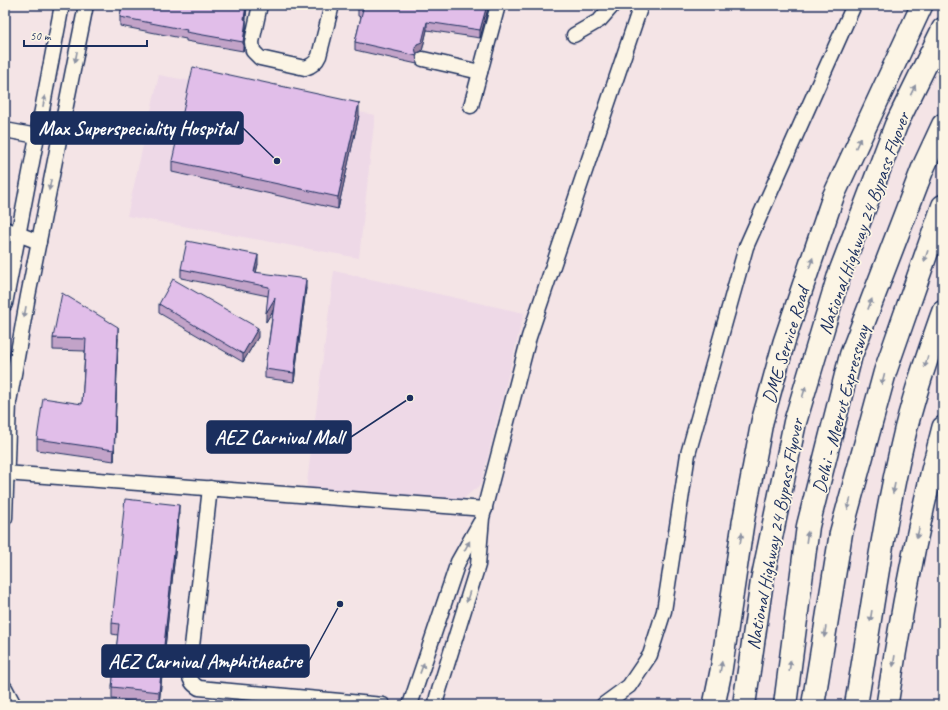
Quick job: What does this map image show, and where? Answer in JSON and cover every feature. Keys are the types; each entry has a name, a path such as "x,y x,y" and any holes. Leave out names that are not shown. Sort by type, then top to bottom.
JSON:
{"highway":[{"name":"National Highway 24 Bypass Flyover","path":"744,705 762,581 794,422 839,275 896,125 943,29"},
{"name":"Delhi - Meerut Expressway","path":"784,705 808,526 851,355 923,168 943,125"},
{"name":"Delhi - Meerut Expressway","path":"813,705 841,533 885,372 943,206"},
{"path":"856,705 885,533 902,444 926,361 943,312"}],"main road":[{"name":"DME Service Road","path":"714,705 721,671 743,523 762,422 784,342 833,197 922,5"},
{"path":"887,705 903,606 943,427"}],"street":[{"path":"5,304 62,5"},
{"path":"5,518 9,402 86,5"},
{"path":"260,5 252,42 253,51 260,58 305,68 310,67 315,63 319,56 332,5"},
{"path":"472,106 498,5"},
{"path":"574,35 600,20 613,5"},
{"path":"436,705 437,697 478,565 484,513 529,337 641,5"},
{"path":"602,705 629,686 650,655 664,611 688,454 746,247 854,5"},
{"path":"423,59 480,72"},
{"path":"5,130 37,136"},
{"path":"5,229 39,242"},
{"path":"6,474 210,488 484,513"},
{"path":"210,488 189,672 190,680 199,688 383,705"},
{"path":"410,705 458,562 484,513"},
{"path":"5,688 14,705"}],"shaded area":[{"path":"159,75 375,115 359,258 127,216"},
{"path":"334,271 524,313 481,484 463,499 306,490"}],"building":[{"path":"122,5 246,5 244,19 246,20 243,42 186,32 187,30 120,17"},
{"path":"358,5 487,5 480,30 427,22 422,42 417,44 415,48 417,56 355,42 363,9 358,8"},
{"path":"193,67 359,103 338,197 172,161"},
{"path":"187,241 258,255 254,272 306,279 294,373 265,369 275,298 266,313 269,287 181,269"},
{"path":"173,279 258,328 243,354 159,304"},
{"path":"62,293 118,327 114,450 37,439 43,398 82,404 86,339 53,338"},
{"path":"125,499 179,505 159,692 112,687 119,624 112,623"}],"place":[{"name":"Max Superspeciality Hospital","path":"277,161"},
{"name":"AEZ Carnival Mall","path":"410,398"},
{"name":"AEZ Carnival Amphitheatre","path":"340,604"}]}
